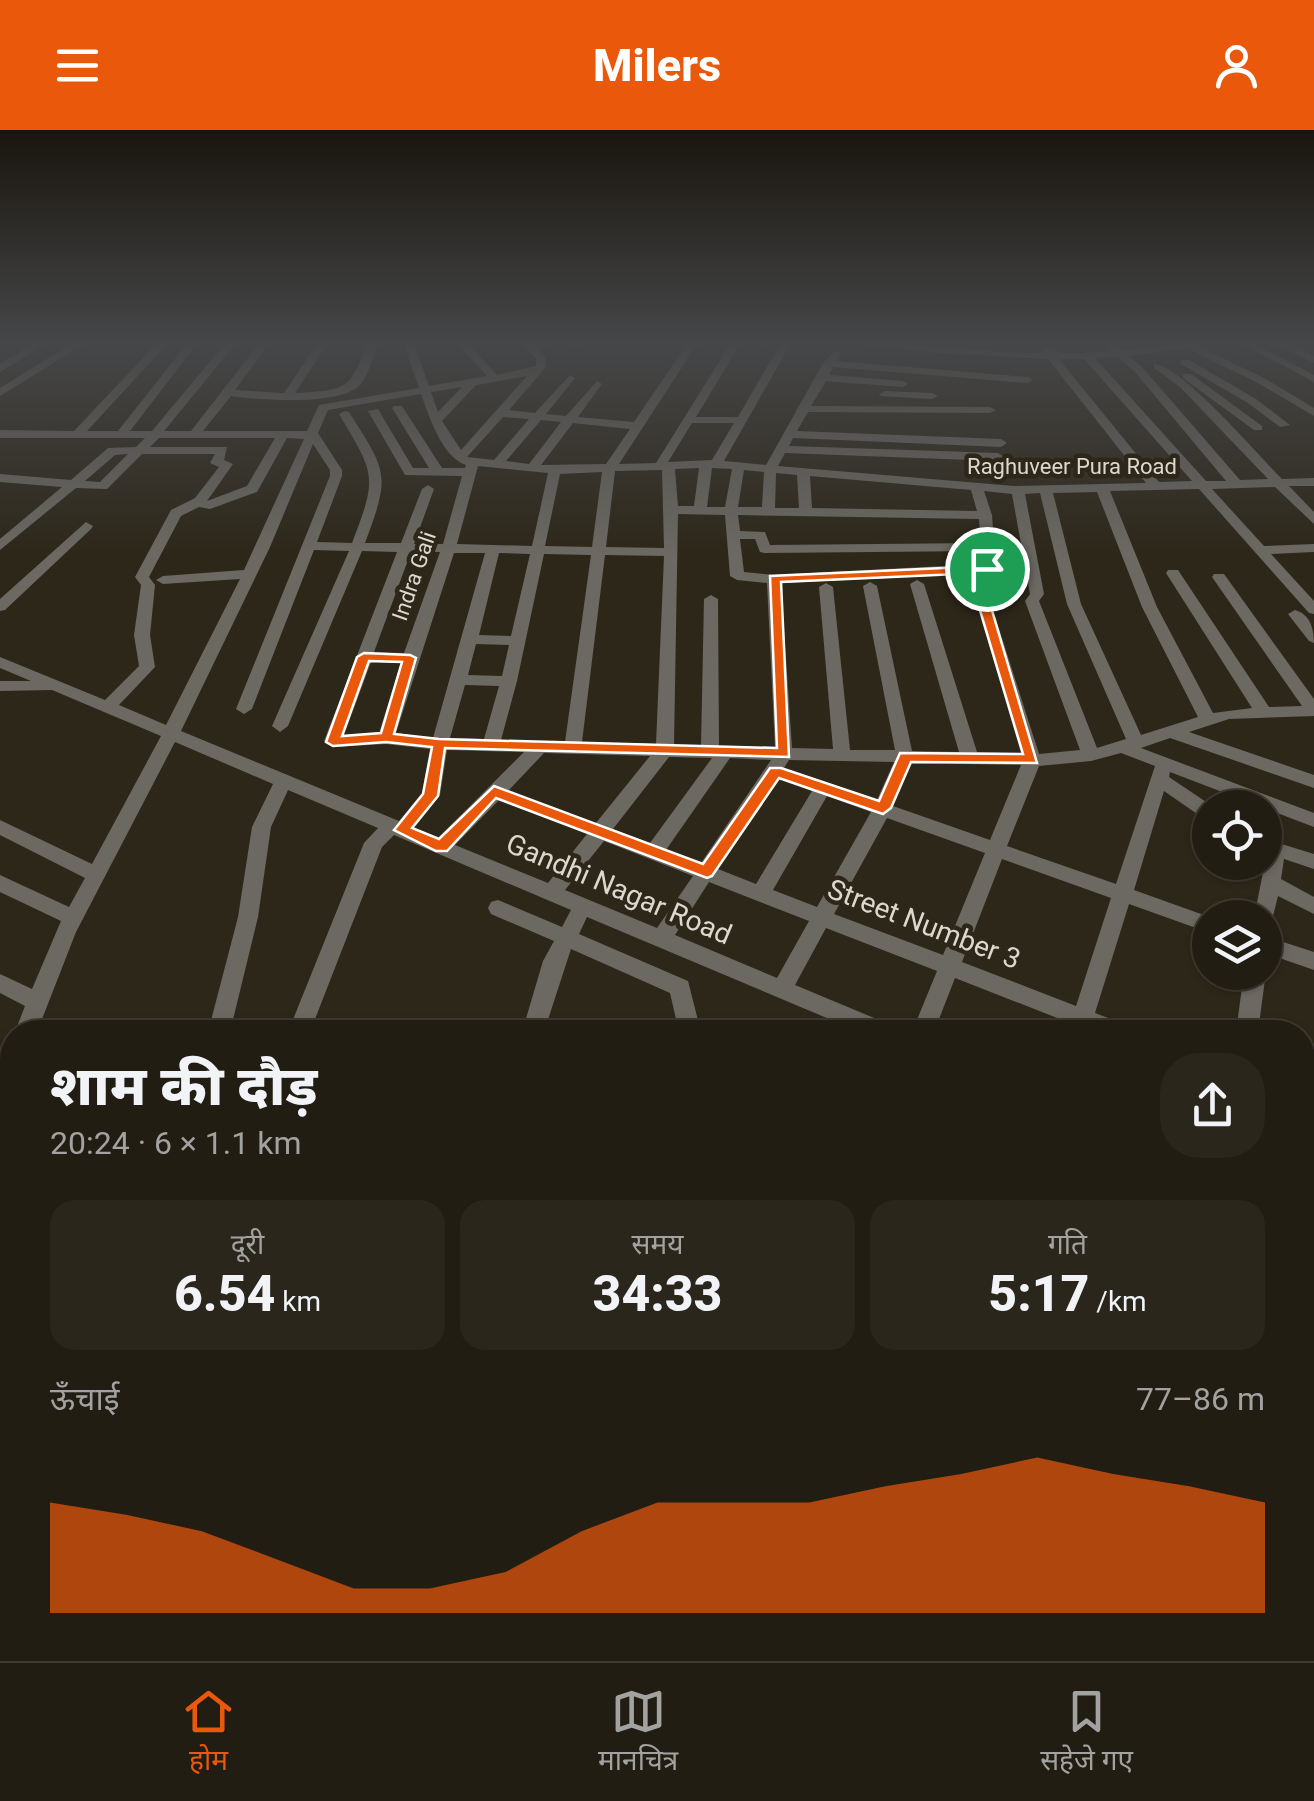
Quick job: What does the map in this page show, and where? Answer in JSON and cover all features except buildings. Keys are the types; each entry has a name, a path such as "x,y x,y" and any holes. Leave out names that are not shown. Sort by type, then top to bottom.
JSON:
{"street":[{"path":"76,436 98,412"},
{"path":"121,436 139,412"},
{"path":"0,478 103,486 174,412"},
{"path":"194,436 212,412"},
{"path":"31,1020 73,918 250,574 320,412"},
{"path":"340,412 360,412"},
{"path":"375,412 409,472"},
{"path":"401,412 438,472"},
{"path":"434,412 467,464"},
{"path":"436,421 444,412"},
{"path":"496,466 541,412"},
{"path":"532,468 574,412"},
{"path":"573,747 609,469 646,412"},
{"path":"552,894 666,749 672,510 664,466 694,412"},
{"path":"700,509 711,464 747,412"},
{"path":"768,512 770,468 800,412"},
{"path":"1101,412 1157,488"},
{"path":"1139,412 1314,610"},
{"path":"1175,412 1237,485"},
{"path":"1210,412 1314,520"},
{"path":"1239,412 1258,428"},
{"path":"1267,412 1284,425"},
{"path":"467,464 500,413 653,426"},
{"path":"280,726 356,546 376,485 376,472 345,414"},
{"path":"1229,432 1314,417"},
{"path":"668,429 743,420"},
{"path":"0,434 312,435"},
{"path":"788,434 1001,443"},
{"path":"244,710 336,473 312,435"},
{"path":"206,506 252,489 282,436"},
{"path":"780,449 998,457"},
{"path":"141,450 225,457 256,450"},
{"path":"108,707 147,666 142,635 148,584 142,577 176,512 185,511 204,495 225,457"},
{"path":"376,472 438,472 467,464 555,470 711,464 770,468"},
{"name":"Indra Gali","path":"364,657 410,658 449,548 467,464"},
{"path":"739,465 731,511 737,576 826,588 985,576"},
{"name":"Raghuveer Pura Road","path":"770,468 1018,490 1314,482"},
{"path":"490,744 509,681 555,470"},
{"path":"803,471 806,512"},
{"path":"0,546 76,485"},
{"path":"428,488 333,742 386,738 439,744 718,750 780,762 842,757 1032,760 1091,755 1207,718 1314,710 1219,577"},
{"path":"928,1020 1032,760 980,590 990,560 977,488"},
{"path":"1018,490 1037,594 1032,601 1091,755"},
{"path":"1046,490 1074,604 1129,745 1192,798"},
{"path":"1103,490 1122,549 1150,614 1207,718"},
{"path":"672,510 985,516"},
{"path":"0,607 86,526"},
{"path":"732,535 760,535 765,550 985,547"},
{"path":"309,546 670,552"},
{"path":"1262,550 1314,548"},
{"path":"304,1020 374,843 430,796 439,744 493,550"},
{"path":"1173,573 1264,713"},
{"path":"163,580 250,574"},
{"path":"774,584 985,576"},
{"path":"661,939 780,762 774,584"},
{"path":"918,584 970,758"},
{"path":"781,990 883,808 906,757 870,586"},
{"path":"826,588 842,757"},
{"path":"654,852 718,750 711,599"},
{"path":"1296,614 1314,638"},
{"path":"470,640 518,641"},
{"path":"386,738 410,658"},
{"name":"Gandhi Nagar Road","path":"0,662 854,1020"},
{"path":"458,680 509,681"},
{"path":"0,702 5,686 58,686"},
{"path":"1169,731 1313,777"},
{"path":"441,847 541,746"},
{"path":"780,762 822,788 1192,919"},
{"path":"1162,772 1314,820"},
{"path":"1082,1020 1162,772"},
{"path":"223,1020 248,918 263,822 275,792 285,781"},
{"path":"761,893 822,788"},
{"name":"Street Number 3","path":"494,792 950,965 1067,1020"},
{"path":"0,827 95,874"},
{"path":"1282,851 1314,862"},
{"path":"1267,900 1270,880"},
{"path":"0,883 73,918"},
{"path":"1270,883 1314,906"},
{"path":"537,1020 546,982 583,906"},
{"path":"498,908 680,987 687,1020"},
{"path":"1282,950 1314,960"},
{"path":"0,984 38,1002"},
{"path":"1249,1020 1253,990"}],"route":[{"path":"987,569 774,578 784,754 439,744 386,738 410,658 364,657 333,742 386,738 439,744 430,796 402,830 441,847 494,792 707,872 776,772 883,808 906,757 1032,760 980,590 987,569"}]}
